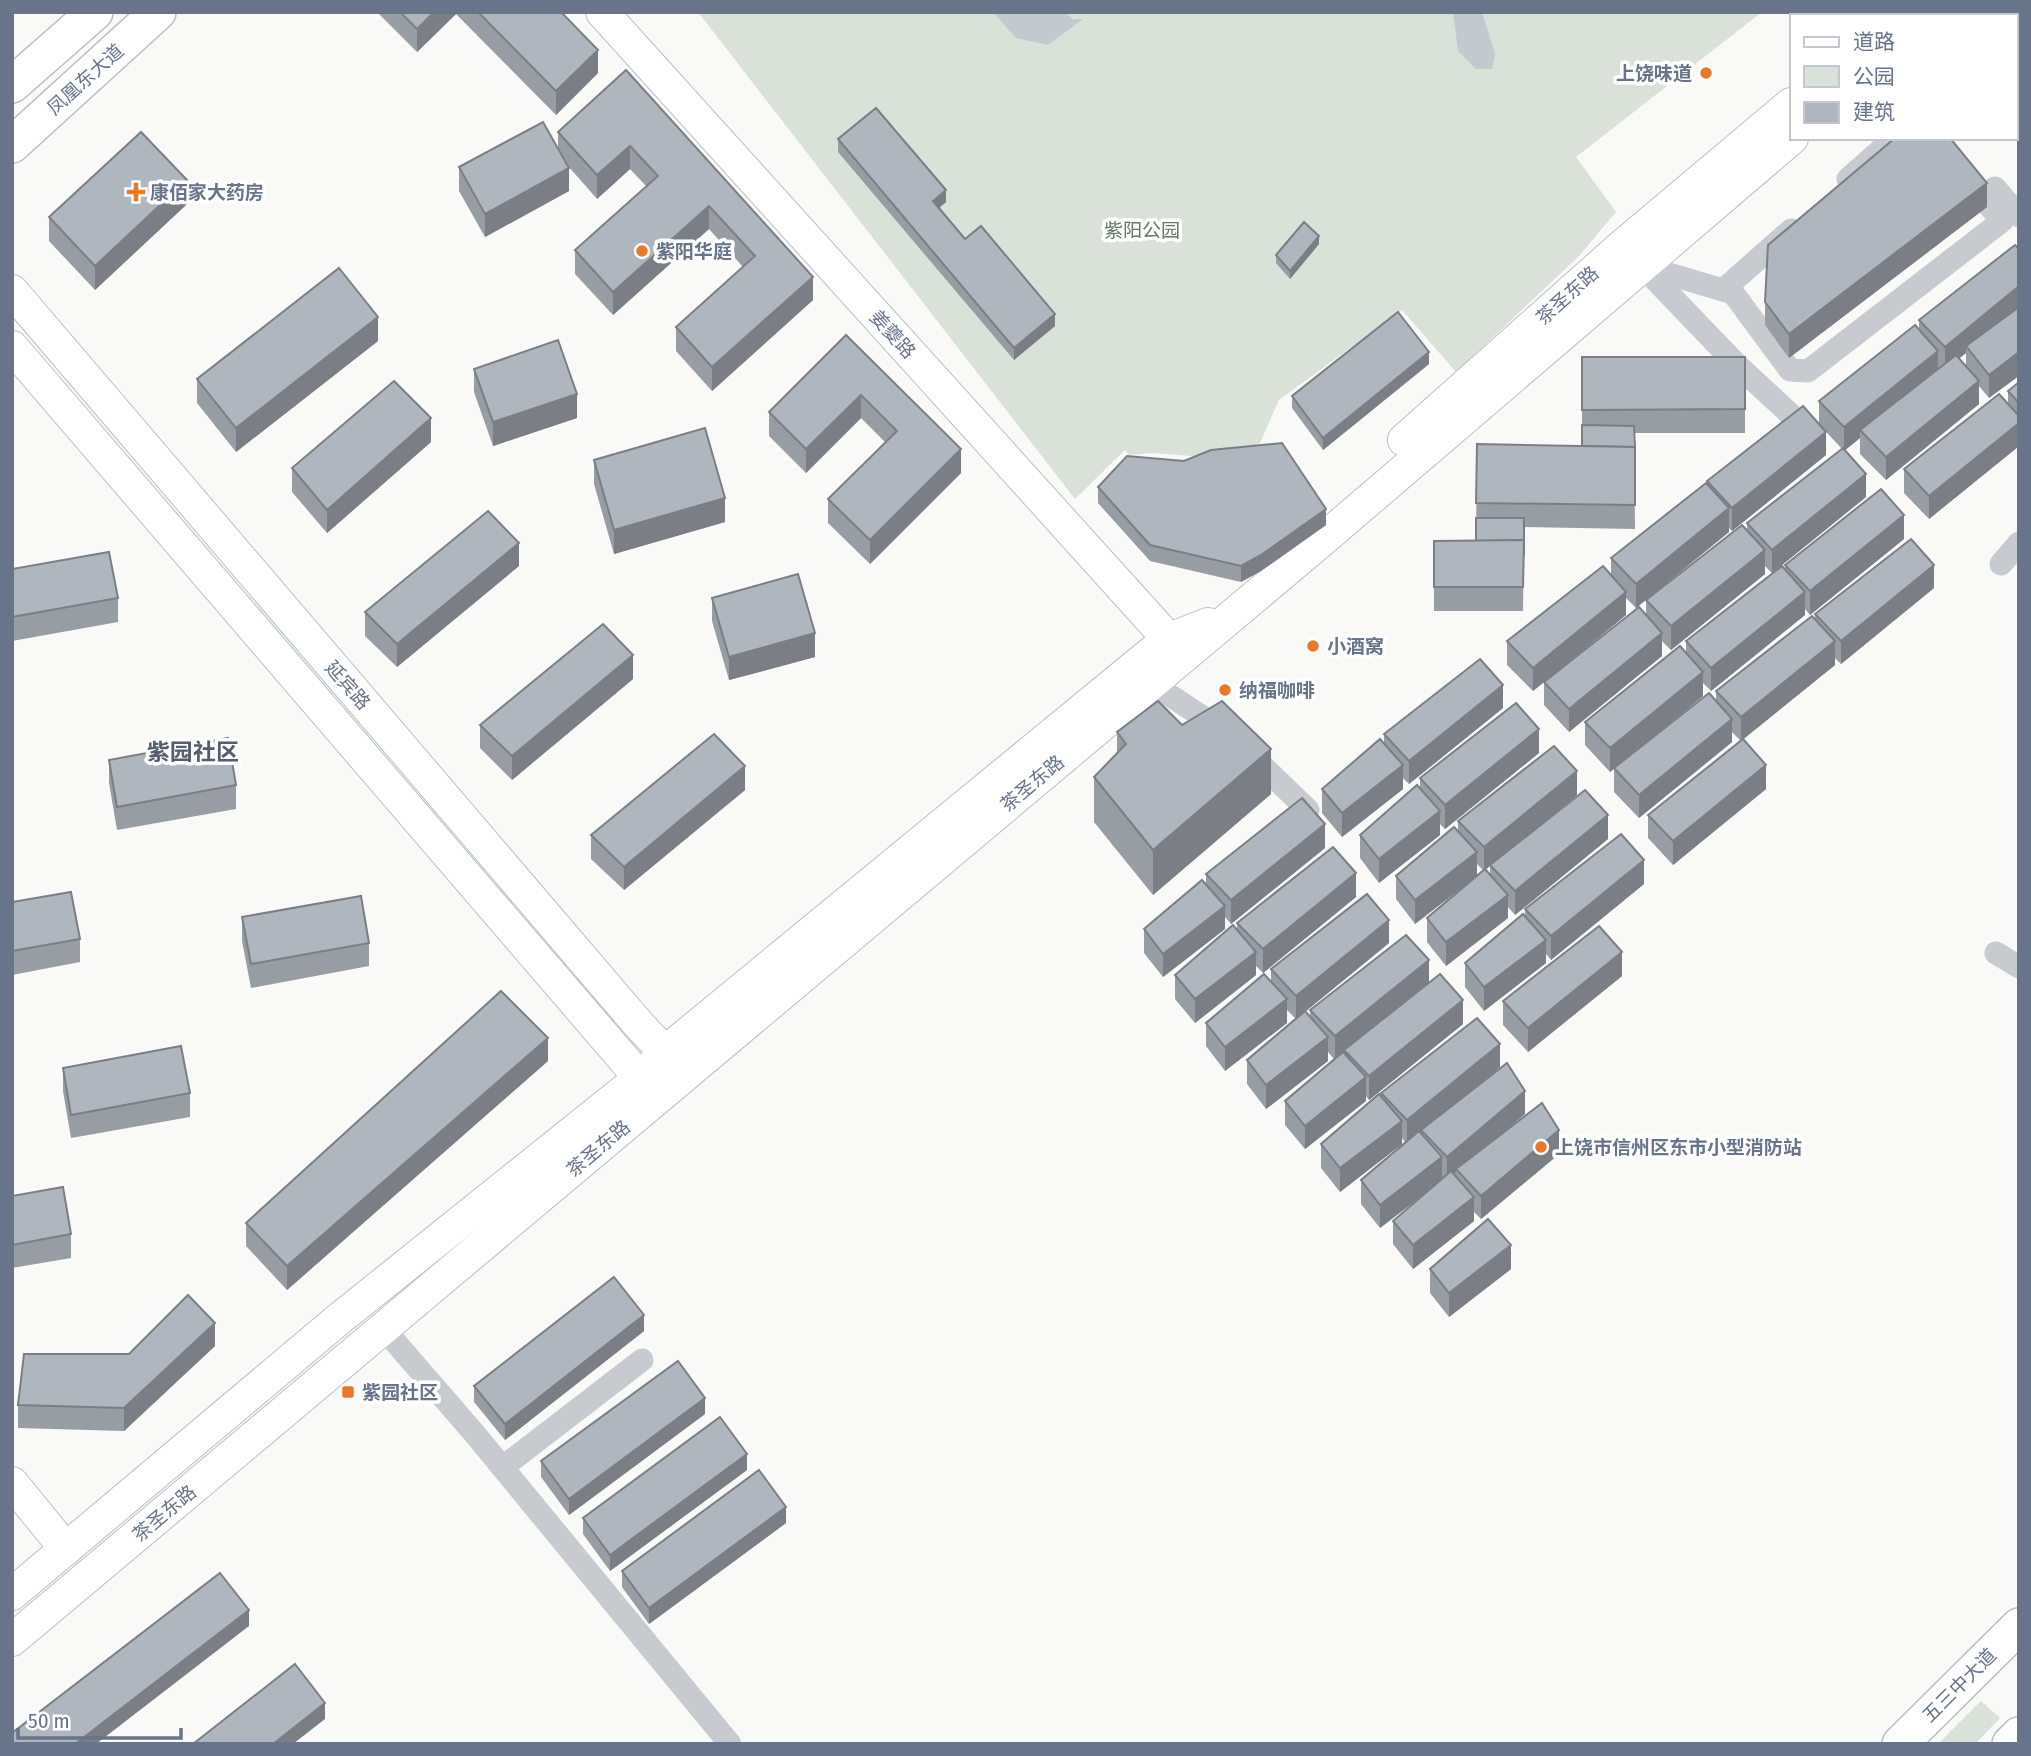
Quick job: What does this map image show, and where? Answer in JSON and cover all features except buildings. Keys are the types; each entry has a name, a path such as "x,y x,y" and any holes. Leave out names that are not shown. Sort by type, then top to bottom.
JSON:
{"main road":[{"path":"12,85 95,12"},
{"name":"凤凰东大道","path":"12,145 158,12"},
{"name":"姜夔路","path":"602,12 1175,648"},
{"name":"茶圣东路","path":"12,1640 383,1328 649,1088 664,1053 1175,648 1232,615 1365,501 1632,256 1790,105"},
{"name":"茶圣东路","path":"1632,256 1790,139"},
{"name":"延宾路","path":"12,291 664,1053 688,1075"},
{"name":"延宾路","path":"12,347 649,1088"},
{"name":"茶圣东路","path":"12,1594 339,1319 649,1088 688,1075 1151,683 1175,648"},
{"path":"12,1483 66,1549"},
{"name":"五三中大道","path":"1899,1744 2019,1626"},
{"path":"2010,1744 2019,1735"}],"street":[{"path":"1833,192 1892,140"},
{"path":"1632,256 1733,293 1790,370 1808,371 2002,222 1936,140"},
{"path":"1954,140 2019,216"},
{"path":"1723,290 1803,219"},
{"path":"1632,256 1737,365 1802,425"},
{"path":"2001,564 2019,543"},
{"path":"1151,683 1228,734 1308,810"},
{"path":"1996,953 2019,967"},
{"path":"383,1328 503,1467 730,1744"},
{"path":"503,1467 642,1360"}],"green space":[{"name":"紫阳公园","path":"698,12 1762,12 1576,157 1616,212 1579,256 1456,372 1402,310 1279,400 1252,461 1154,453 1129,455 1125,450 1075,499"},
{"path":"1981,1701 2000,1718 1975,1744 1938,1744"}],"shaded area":[{"path":"993,12 1066,12 1072,19 1083,19 1048,45 1016,38"},
{"path":"1453,12 1482,12 1495,53 1492,69 1476,69 1458,51"}],"place":[{"name":"上饶味道","path":"1706,73"},
{"name":"康佰家大药房","path":"136,192"},
{"name":"紫阳华庭","path":"642,251"},
{"name":"小酒窝","path":"1313,646"},
{"name":"纳福咖啡","path":"1225,690"},
{"name":"上饶市信州区东市小型消防站","path":"1541,1147"},
{"name":"紫园社区","path":"348,1392"}],"district":[{"name":"紫园社区","path":"193,752"}]}
